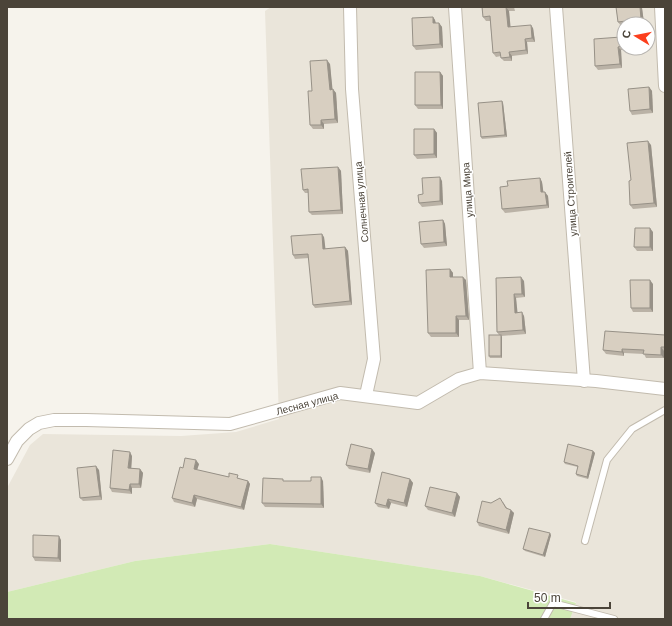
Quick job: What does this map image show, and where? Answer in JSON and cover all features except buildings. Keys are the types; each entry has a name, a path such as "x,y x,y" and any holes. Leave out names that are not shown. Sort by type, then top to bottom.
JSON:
{"street":[{"name":"Солнечная улица","path":"350,7 352,89 374,359 366,395"},
{"name":"улица Мира","path":"455,7 480,373"},
{"name":"улица Строителей","path":"556,7 584,381"},
{"path":"661,7 665,86"},
{"name":"Лесная улица","path":"7,459 17,441 29,429 39,423 54,420 230,424 340,393 366,395 418,403 458,379 480,373 665,389"}],"lane":[{"path":"585,541 608,460 632,429 665,410"},
{"path":"544,619 553,603 614,619"}],"shaded area":[{"path":"271,7 665,7 665,619 570,619 576,602 480,576 270,544 135,561 7,592 7,488 30,445 43,434 181,436 236,432 279,419 265,11"}],"green space":[{"path":"270,544 480,576 576,603 570,619 7,619 7,592 135,561"}]}
